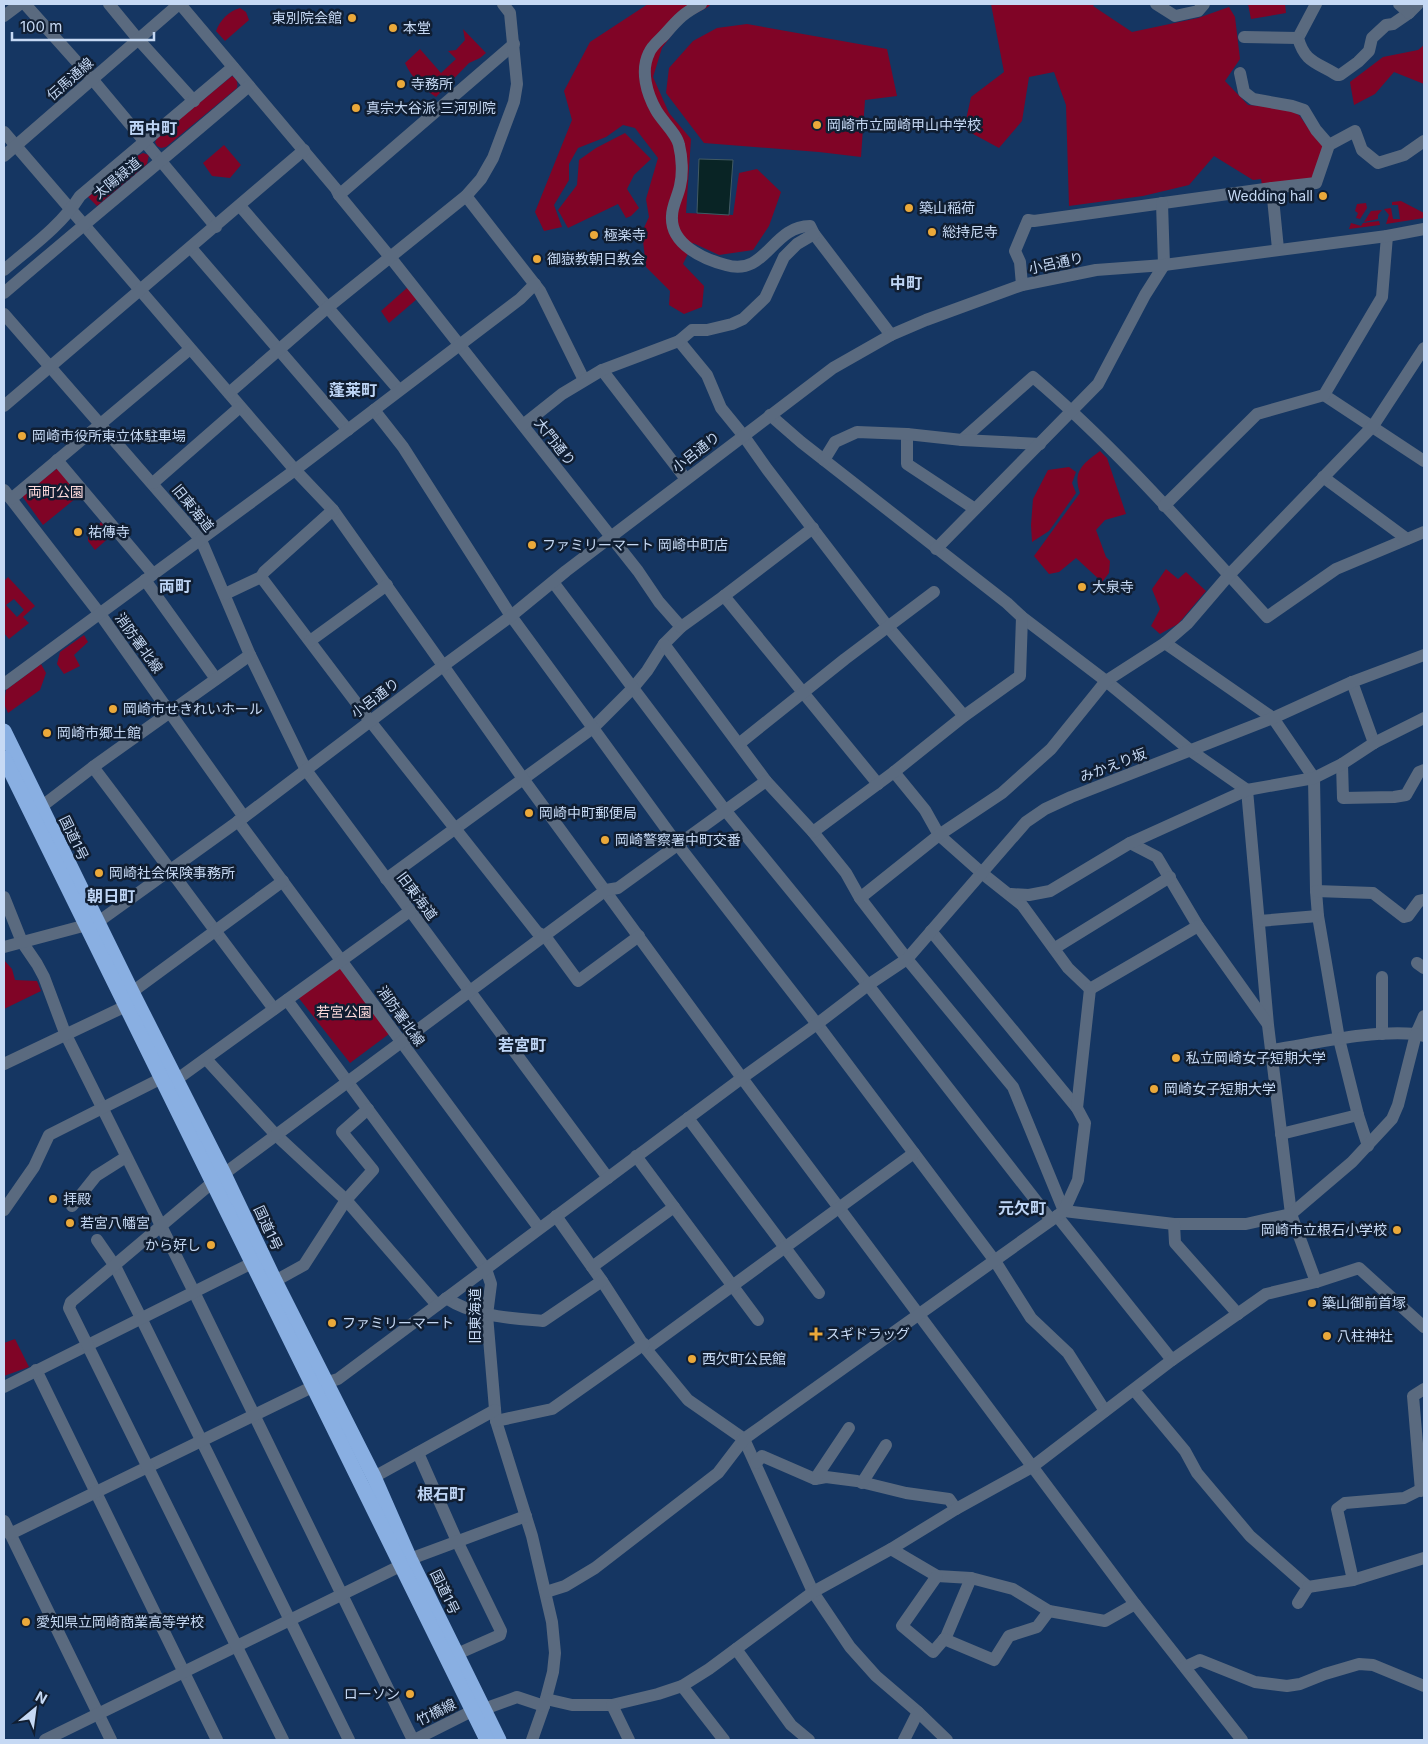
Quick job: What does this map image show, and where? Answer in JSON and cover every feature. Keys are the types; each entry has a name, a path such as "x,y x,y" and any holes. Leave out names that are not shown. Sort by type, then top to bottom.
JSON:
{"highway":[{"name":"国道1号","path":"4,731 41,807 92,923"},
{"name":"国道1号","path":"4,758 92,923 218,1178 275,1280 319,1385 405,1562 478,1710 500,1740"},
{"name":"国道1号","path":"218,1178 252,1263 319,1385 374,1477 405,1562 457,1654 487,1740"}],"street":[{"path":"4,16 20,4"},
{"path":"26,4 146,142 216,227"},
{"path":"109,4 194,101"},
{"name":"伝馬通線","path":"4,156 179,4"},
{"name":"大門通り","path":"179,4 336,189 638,571 659,602 681,627"},
{"path":"701,4 683,14 649,52 645,72 646,88 656,111 679,143 681,184 672,216 676,234 690,249 725,265 739,268 751,266 785,234 810,226 814,234 891,335"},
{"path":"1156,4 1175,16 1198,11 1204,4"},
{"path":"1316,4 1298,38 1302,51 1308,58 1337,75 1340,75 1363,57 1368,51 1372,38 1386,25 1393,24 1404,8 1418,4"},
{"path":"228,393 328,308 466,196 481,179 493,158 514,102 517,84 511,7"},
{"path":"1244,37 1298,38"},
{"path":"339,195 514,44"},
{"name":"太陽緑道","path":"4,270 59,223 72,210 80,196 234,67"},
{"path":"1240,73 1244,92 1253,99 1304,110 1316,130 1329,146"},
{"name":"太陽緑道","path":"4,293 249,86"},
{"path":"1022,285 1020,262 1015,251 1028,220 1034,221 1316,183 1329,146 1355,131 1362,150 1378,163 1404,155 1424,141"},
{"path":"4,132 240,407 295,470 334,510 524,780 742,1078 1135,1604 1242,1740"},
{"path":"4,406 304,150"},
{"path":"1272,188 1278,249"},
{"path":"466,196 535,284 584,380"},
{"path":"936,549 1098,384 1144,294 1164,265 1162,203"},
{"path":"240,206 399,390"},
{"name":"小呂通り","path":"92,923 241,819 511,616 610,537 833,368 891,335 926,320 1022,285 1096,270 1164,265 1387,236 1424,229"},
{"path":"522,425 562,394 602,370 679,341 692,330 707,330 732,324 743,319 765,298 784,257 797,244 814,234"},
{"path":"1164,506 1257,414 1324,395 1382,297 1387,236"},
{"path":"191,248 348,430"},
{"path":"4,684 295,470 520,299 535,284"},
{"name":"旧東海道","path":"4,314 201,540 250,655 306,770 608,1178 486,1269 491,1284 487,1315 496,1416 526,1516 552,1622 555,1653 553,1672 545,1703 532,1740"},
{"path":"679,341 707,375 721,408 767,469 888,627 964,716"},
{"path":"860,898 938,836 1002,793 1051,749 1106,681 1165,642 1187,624 1229,575 1373,426 1424,348"},
{"path":"7,494 57,460 190,349"},
{"path":"602,370 686,479"},
{"path":"962,440 1032,377 1073,411 1267,617 1336,569 1424,532"},
{"path":"1324,395 1423,458"},
{"path":"153,483 240,407"},
{"path":"374,410 403,447 511,616 678,844 817,1024 995,1261 1031,1318 1068,1353 1105,1411"},
{"path":"770,415 936,549 1106,681 1191,751 1247,790 1268,1024 1291,1214 1316,1282"},
{"path":"824,460 835,442 857,432 1040,444"},
{"path":"908,434 907,464 975,509"},
{"path":"57,460 149,577 216,679"},
{"path":"1323,477 1407,539"},
{"name":"消防署北線","path":"7,494 100,614 170,713 283,881 539,1228"},
{"path":"225,594 261,577 264,572 334,510"},
{"path":"386,879 593,728 633,688 647,671 664,644 681,627 813,528"},
{"path":"261,577 370,721 536,932 545,936 578,981 639,936"},
{"path":"553,582 725,810 1057,1216 1172,1360"},
{"path":"310,641 387,585"},
{"path":"740,743 845,659 934,592"},
{"path":"724,596 878,784"},
{"path":"813,832 894,772 964,716 1020,676 1022,617"},
{"path":"1165,642 1273,718 1314,778 1318,916 1339,1039 1358,1116 1368,1146"},
{"path":"664,644 740,743 766,781 813,832 846,873 860,898 906,959 1013,1086 1057,1216"},
{"path":"41,807 93,767 250,655"},
{"name":"みかえり坂","path":"608,1178 868,985 906,959 983,874 1026,822 1045,809 1071,797 1273,718 1352,682 1424,655"},
{"path":"1352,682 1374,743"},
{"path":"1011,894 1050,891 1130,843 1247,790 1314,778 1342,764 1374,743 1424,718"},
{"path":"1342,764 1343,798 1406,795 1420,772 1424,770"},
{"path":"93,767 274,1009"},
{"path":"894,772 924,810 938,836 983,874 1011,894 1022,905 1068,968 1090,989"},
{"path":"283,1740 69,1308 71,1302 218,1178 606,890 618,888 766,781"},
{"path":"1130,843 1157,857 1198,926 1268,1024"},
{"path":"1055,948 1170,877"},
{"path":"4,1064 65,1034 129,999 283,881"},
{"path":"1316,891 1373,893 1404,917 1408,916 1419,901 1424,900"},
{"path":"4,897 22,942 44,977 65,1034 194,1292 413,1740"},
{"path":"4,1210 34,1167 49,1135 102,1108 169,1079 206,1059 410,911"},
{"path":"1259,921 1318,916"},
{"path":"4,947 92,923"},
{"path":"1090,989 1198,926"},
{"path":"546,1592 565,1586 595,1568 718,1473 744,1439 1057,1216 1078,1180 1085,1123 1077,1108 931,931"},
{"path":"1382,977 1382,1034"},
{"path":"1077,1108 1090,989"},
{"path":"10,1534 254,1415 319,1385 338,1379 486,1269 287,1000"},
{"path":"1057,1216 1174,1224 1246,1224 1291,1214 1352,1162 1392,1119 1420,1035 1424,1016"},
{"path":"1271,1050 1382,1034 1420,1035"},
{"path":"206,1059 276,1136 346,1200 441,1302 453,1303 487,1315 543,1321 602,1281"},
{"path":"275,1280 304,1264 346,1200 373,1170 342,1132 368,1109"},
{"path":"1281,1134 1358,1116"},
{"path":"688,1118 818,1293"},
{"path":"374,1477 418,1453 496,1416 552,1409 733,1287 914,1153"},
{"path":"636,1156 758,1320"},
{"path":"72,1206 96,1176 126,1158"},
{"path":"592,1267 674,1206"},
{"path":"556,1216 645,1346 688,1400 744,1439 813,1592 850,1647 876,1676 947,1740"},
{"path":"1174,1224 1174,1243 1238,1314"},
{"path":"97,1240 115,1266 349,1740"},
{"path":"4,1387 252,1263"},
{"name":"竹橋線","path":"413,1740 478,1710 517,1697 545,1703 612,1705 682,1686 709,1669 813,1592 1032,1467 1172,1360 1266,1294 1316,1282 1359,1268 1424,1327"},
{"path":"36,1370 217,1740"},
{"path":"1353,1580 1337,1509 1345,1503 1404,1498 1422,1489 1414,1396 1424,1389"},
{"path":"1134,1390 1185,1451 1197,1473 1250,1536 1308,1588"},
{"path":"815,1479 849,1428"},
{"path":"862,1482 886,1445"},
{"path":"418,1453 501,1631 500,1635 457,1654"},
{"path":"756,1464 762,1456 815,1479 826,1477 862,1482 906,1493 949,1499 956,1509"},
{"path":"45,1740 99,1715 405,1562 457,1540 526,1516"},
{"path":"4,1521 111,1740"},
{"path":"891,1549 937,1576 971,1578 1013,1589 1049,1611 1105,1620 1135,1604"},
{"path":"1298,1603 1308,1588 1353,1580 1424,1558"},
{"path":"937,1576 902,1626 934,1652 944,1639 971,1578"},
{"path":"944,1639 994,1660 1009,1636 1036,1627 1049,1611"},
{"path":"736,1649 791,1725 809,1740"},
{"path":"1185,1668 1200,1660 1255,1682 1287,1686 1300,1684 1359,1664 1373,1665 1424,1686"},
{"path":"682,1686 724,1740"},
{"path":"612,1705 629,1740"},
{"path":"904,1740 918,1712"}],"green space":[{"path":"648,4 711,4 683,20 662,48 653,77 669,113 691,139 686,213 733,215 739,173 757,169 781,192 769,226 753,250 719,255 693,243 683,264 704,286 702,307 684,314 669,305 670,291 646,267 642,232 649,217 646,199 658,158 635,128 623,125 606,137 578,148 569,164 569,180 554,205 562,227 544,231 535,212 572,120 564,91 590,42"},
{"path":"991,4 1095,4 1093,6 1132,32 1198,18 1229,7 1235,17 1240,59 1225,81 1248,105 1285,108 1299,115 1314,136 1324,146 1311,181 1262,185 1261,179 1253,180 1214,156 1189,185 1143,196 1069,206 1066,105 1054,72 1029,77 1022,121 999,148 964,129 971,97 1004,72"},
{"path":"1248,4 1285,4 1286,13 1251,19"},
{"path":"240,8 246,12 249,20 225,41 216,31 222,20"},
{"path":"747,24 887,49 897,96 865,100 861,157 704,143 666,93 669,68 693,41 717,28"},
{"path":"463,29 486,53 469,63 436,97 418,82 405,63 420,49 441,73 456,59 448,51 456,50 465,40"},
{"path":"1424,45 1424,84 1394,72 1375,94 1354,105 1350,82 1383,57 1418,50"},
{"path":"232,76 237,81 237,88 166,147 161,148 157,146 155,142 158,137"},
{"path":"625,133 651,159 634,175 627,189 639,208 626,218 618,204 568,228 558,210 577,185 579,160 596,148"},
{"path":"224,145 241,165 230,178 212,176 203,163"},
{"path":"143,153 149,155 147,164 97,206 88,197 137,156"},
{"path":"1401,201 1424,213 1424,218 1386,224 1389,215 1384,209 1391,208 1393,219 1400,219 1398,205 1392,205 1392,202"},
{"path":"1366,203 1367,208 1360,219 1356,218 1358,213 1355,211 1357,204"},
{"path":"1382,210 1378,215 1378,219 1364,222 1371,211"},
{"path":"1379,221 1380,225 1349,229 1351,223 1361,226 1363,223"},
{"path":"408,287 417,299 389,323 381,311"},
{"path":"1100,451 1107,458 1126,514 1105,520 1096,530 1106,557 1110,561 1109,573 1102,582 1076,558 1059,572 1049,574 1034,556 1080,493 1078,479 1081,468"},
{"name":"両町公園","path":"59,467 81,494 43,525 22,496"},
{"path":"1069,467 1076,472 1072,483 1076,493 1049,531 1032,542 1033,499 1048,470"},
{"path":"101,522 112,535 95,550 88,541 88,536"},
{"path":"1166,569 1178,579 1186,572 1206,591 1178,624 1160,634 1151,626 1160,609 1152,589"},
{"path":"8,577 35,606 23,617 29,623 9,639 4,633 4,581","holes":["14,599 24,610 17,617 6,605"]},
{"path":"84,635 88,642 74,655 80,666 64,674 57,664 60,652"},
{"path":"41,664 46,673 40,690 8,713 4,704 6,690"},
{"path":"4,960 12,969 15,980 37,981 41,991 4,1009"},
{"name":"若宮公園","path":"340,964 393,1031 350,1063 298,997"},
{"path":"15,1339 29,1367 4,1376 4,1343"}],"shaded area":[{"path":"699,159 733,160 729,215 697,213"}],"place":[{"name":"東別院会館","path":"352,18"},
{"name":"本堂","path":"393,28"},
{"name":"寺務所","path":"401,84"},
{"name":"真宗大谷派 三河別院","path":"356,108"},
{"name":"岡崎市立岡崎甲山中学校","path":"817,125"},
{"name":"Wedding hall","path":"1323,196"},
{"name":"築山稲荷","path":"909,208"},
{"name":"総持尼寺","path":"932,232"},
{"name":"極楽寺","path":"594,235"},
{"name":"御嶽教朝日教会","path":"537,259"},
{"name":"岡崎市役所東立体駐車場","path":"22,436"},
{"name":"祐傳寺","path":"78,532"},
{"name":"ファミリーマート 岡崎中町店","path":"532,545"},
{"name":"大泉寺","path":"1082,587"},
{"name":"岡崎市せきれいホール","path":"113,709"},
{"name":"岡崎市郷土館","path":"47,733"},
{"name":"岡崎中町郵便局","path":"529,813"},
{"name":"岡崎警察署中町交番","path":"605,840"},
{"name":"岡崎社会保険事務所","path":"99,873"},
{"name":"私立岡崎女子短期大学","path":"1176,1058"},
{"name":"岡崎女子短期大学","path":"1154,1089"},
{"name":"拝殿","path":"53,1199"},
{"name":"若宮八幡宮","path":"70,1223"},
{"name":"岡崎市立根石小学校","path":"1397,1230"},
{"name":"から好し","path":"211,1245"},
{"name":"築山御前首塚","path":"1312,1303"},
{"name":"ファミリーマート","path":"332,1323"},
{"name":"スギドラッグ","path":"816,1334"},
{"name":"八柱神社","path":"1327,1336"},
{"name":"西欠町公民館","path":"692,1359"},
{"name":"愛知県立岡崎商業高等学校","path":"26,1622"},
{"name":"ローソン","path":"410,1694"}],"district":[{"name":"西中町","path":"153,128"},
{"name":"中町","path":"906,283"},
{"name":"蓬莱町","path":"353,390"},
{"name":"両町","path":"175,586"},
{"name":"朝日町","path":"111,896"},
{"name":"若宮町","path":"522,1045"},
{"name":"元欠町","path":"1022,1208"},
{"name":"根石町","path":"441,1494"}]}
